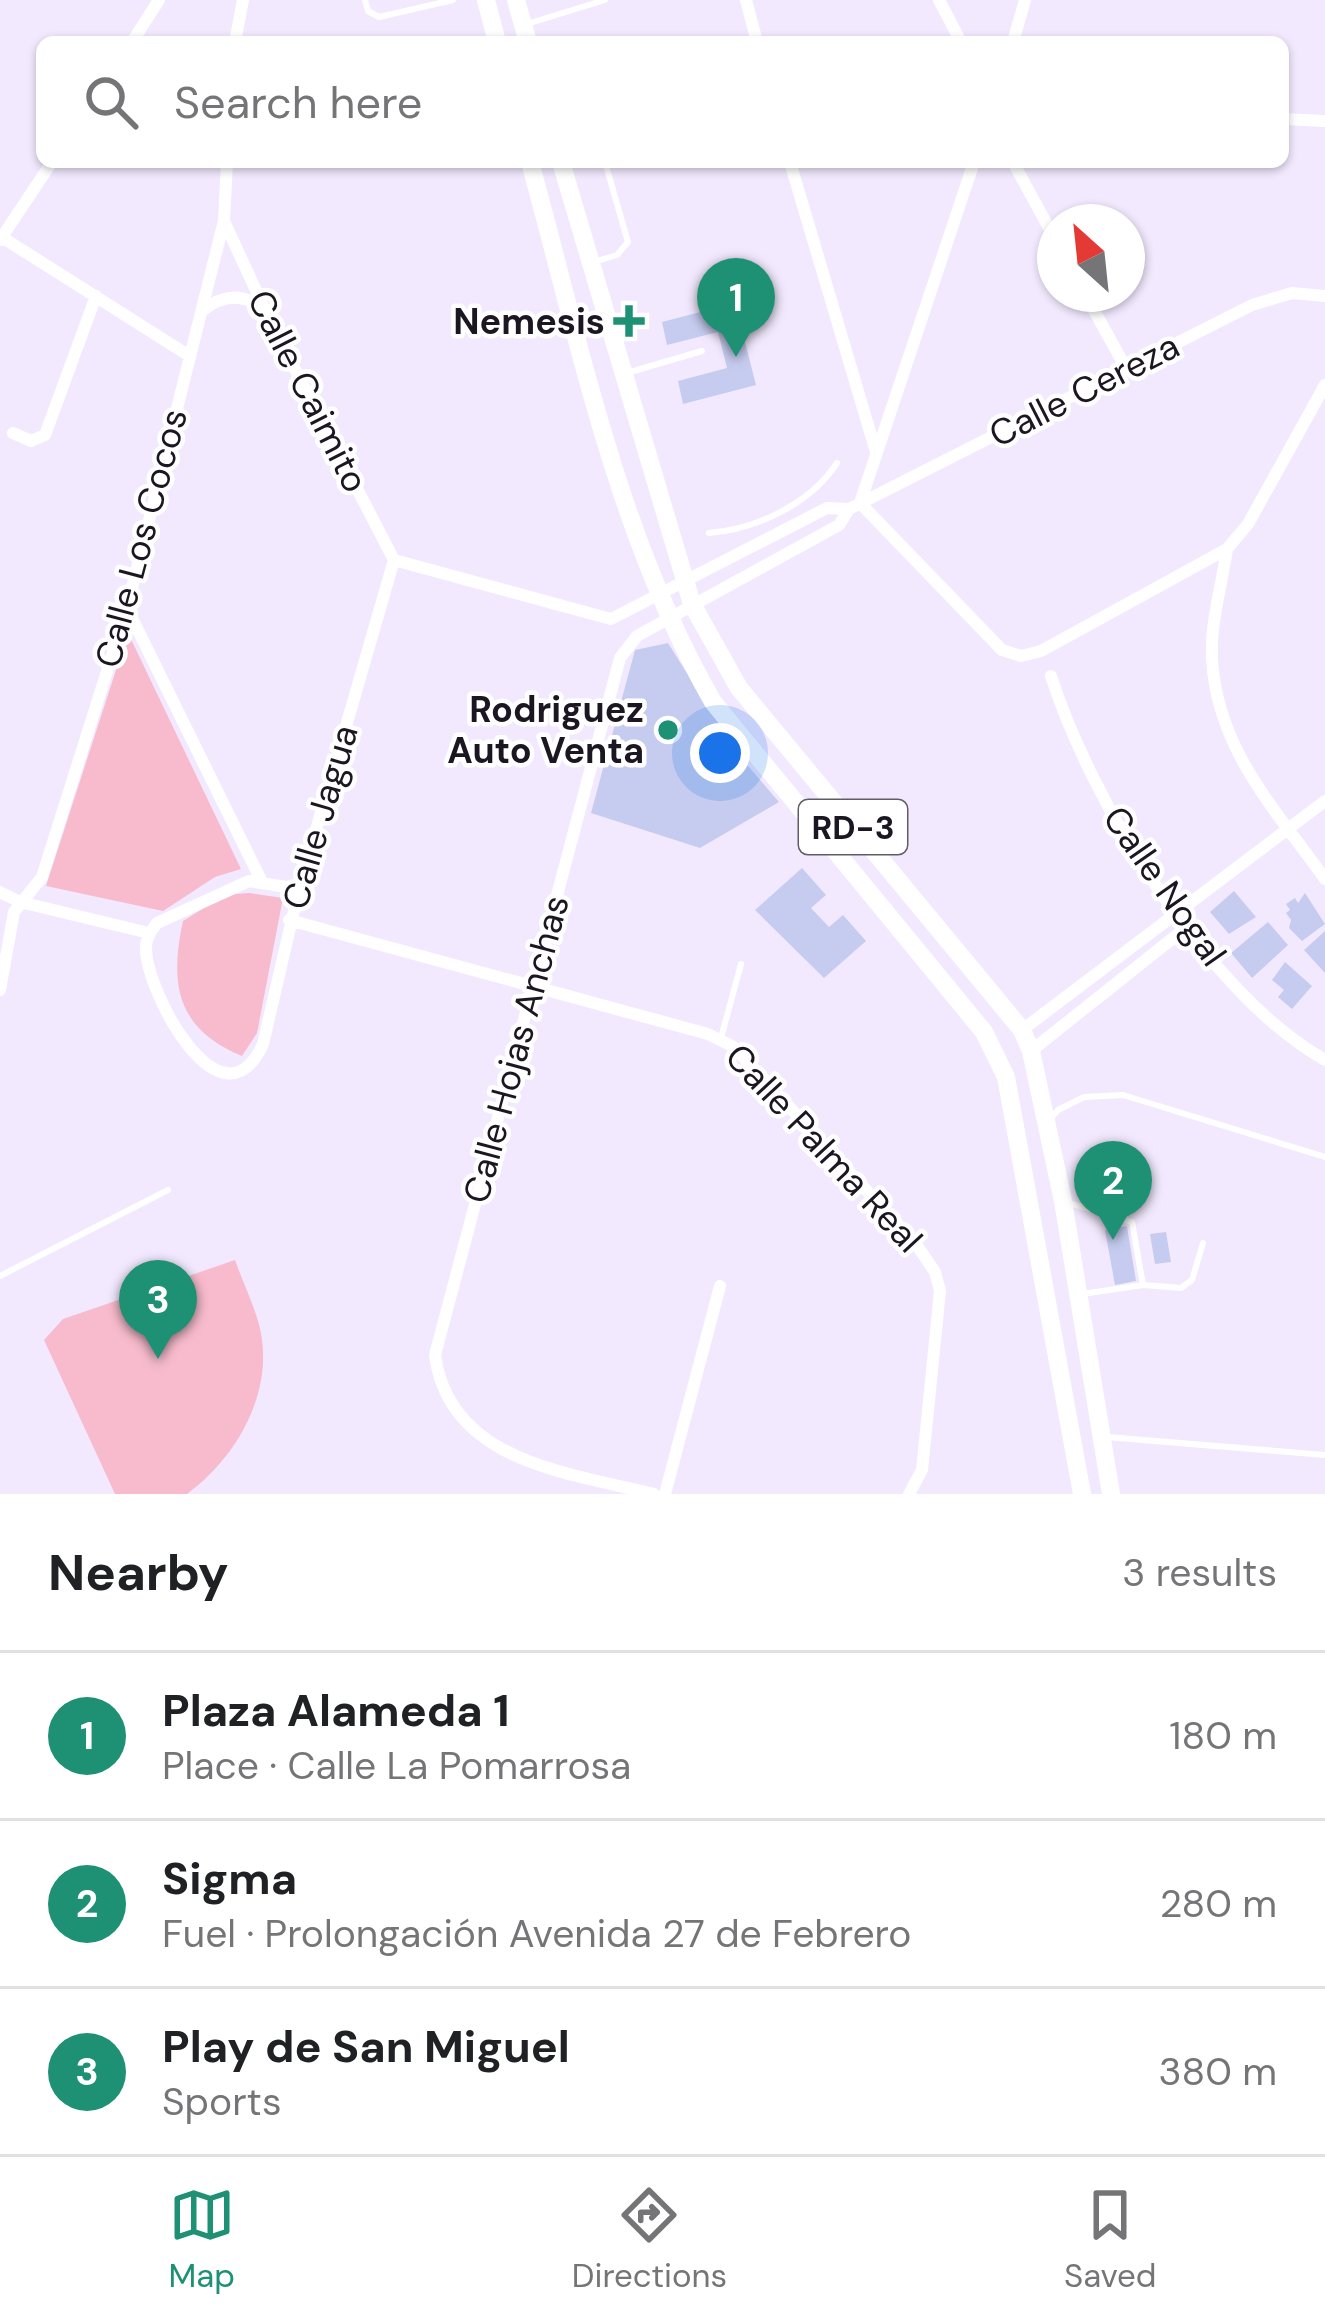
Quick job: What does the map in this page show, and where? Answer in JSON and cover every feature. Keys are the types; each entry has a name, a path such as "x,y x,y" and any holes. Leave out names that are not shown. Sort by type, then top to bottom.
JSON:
{"main road":[{"path":"486,0 495,36"},
{"path":"516,0 525,33"},
{"name":"RD-3","path":"532,168 604,431 668,617 713,702 997,1055 1021,1144 1082,1494"},
{"name":"RD-3","path":"563,168 692,604 739,688 1022,1030 1031,1051 1063,1201 1111,1494"}],"street":[{"path":"230,0 237,18"},
{"path":"236,36 243,0"},
{"path":"746,0 755,36"},
{"path":"939,0 958,36"},
{"path":"1014,36 1025,0"},
{"path":"136,36 160,1"},
{"path":"1289,119 1325,121"},
{"path":"48,168 1,238 188,355"},
{"name":"Calle Los Cocos","path":"0,990 9,925 20,902 42,877 127,608 224,221 227,168"},
{"path":"792,168 876,454"},
{"path":"972,168 855,506 1002,650 1022,656 1041,651 1227,549 1248,524 1325,385"},
{"path":"1015,168 1037,207"},
{"name":"Calle Caimito","path":"224,221 394,560"},
{"name":"Calle Cereza","path":"627,614 827,508 855,506 1273,297 1292,292 1325,296"},
{"path":"13,433 31,441 45,435 96,296"},
{"path":"199,314 216,301 237,297 265,310"},
{"path":"1095,312 1126,368"},
{"name":"Calle Cereza","path":"637,636 839,526 855,506"},
{"path":"1227,549 1212,655 1219,713 1242,764 1325,879"},
{"path":"394,560 611,619 627,614 637,636"},
{"name":"Calle Jagua","path":"149,933 146,949 151,968 190,1052 212,1069 244,1071 256,1061 263,1044 289,920 394,560"},
{"path":"127,608 261,880"},
{"name":"Calle Hojas Anchas","path":"637,636 620,658 435,1355 438,1377 449,1399 473,1431 500,1450 654,1494"},
{"name":"Calle Nogal","path":"1051,676 1085,766 1186,927 1253,1005 1293,1042 1325,1060"},
{"path":"1022,1030 1325,802"},
{"path":"0,892 20,902 149,933 158,923 224,890 261,880 299,889"},
{"name":"Calle Palma Real","path":"289,920 721,1038 734,1047 916,1244 935,1272 940,1291 933,1382 922,1470 909,1494"},
{"path":"1031,1051 1186,927"},
{"path":"664,1494 720,1286"}],"lane":[{"path":"365,0 368,11 379,17 453,0"},
{"path":"554,0 558,14"},
{"path":"525,33 558,14 605,0"},
{"path":"590,263 616,255 628,242 607,168"},
{"path":"623,374 702,351"},
{"path":"709,533 734,530 777,514 812,490 837,463"},
{"path":"777,514 785,531"},
{"path":"721,1038 740,964"},
{"path":"1047,1125 1058,1110 1084,1097 1123,1095 1325,1157"},
{"path":"0,1276 168,1190"},
{"path":"1063,1201 1132,1222 1144,1286"},
{"path":"1078,1294 1187,1285 1203,1243"},
{"path":"1102,1436 1325,1455"}],"shaded area":[{"path":"128,633 241,869 215,877 163,911 46,886"},
{"path":"225,895 283,898 257,1033 242,1056 203,1033 191,1018 178,985 177,965 183,921"},
{"path":"235,1260 262,1340 260,1384 245,1426 220,1464 187,1494 115,1494 44,1340 63,1319"}],"building":[{"path":"735,303 756,385 683,404 678,381 727,368 718,332 667,345 662,322"},
{"name":"Rodriguez Auto Venta","path":"668,643 737,753 779,802 700,848 591,813 635,650"},
{"path":"802,868 826,895 811,908 829,927 843,915 866,941 824,978 755,910"},
{"path":"1234,891 1256,917 1229,934 1210,912"},
{"path":"1305,893 1325,924 1302,941 1289,928 1286,904 1295,898 1298,903"},
{"path":"1268,922 1288,945 1252,978 1231,953"},
{"path":"1325,931 1325,973 1304,950"},
{"path":"1285,962 1312,986 1292,1009 1278,997 1284,990 1272,980"},
{"path":"1127,1226 1136,1281 1115,1285 1105,1230"},
{"path":"1166,1232 1171,1262 1155,1264 1150,1234"}],"place":[{"name":"Nemesis","path":"629,321"},
{"name":"Plaza Alameda 1","path":"736,357"},
{"name":"Rodriguez Auto Venta","path":"668,730"},
{"name":"Sigma","path":"1113,1240"},
{"name":"Play de San Miguel","path":"158,1359"}]}
